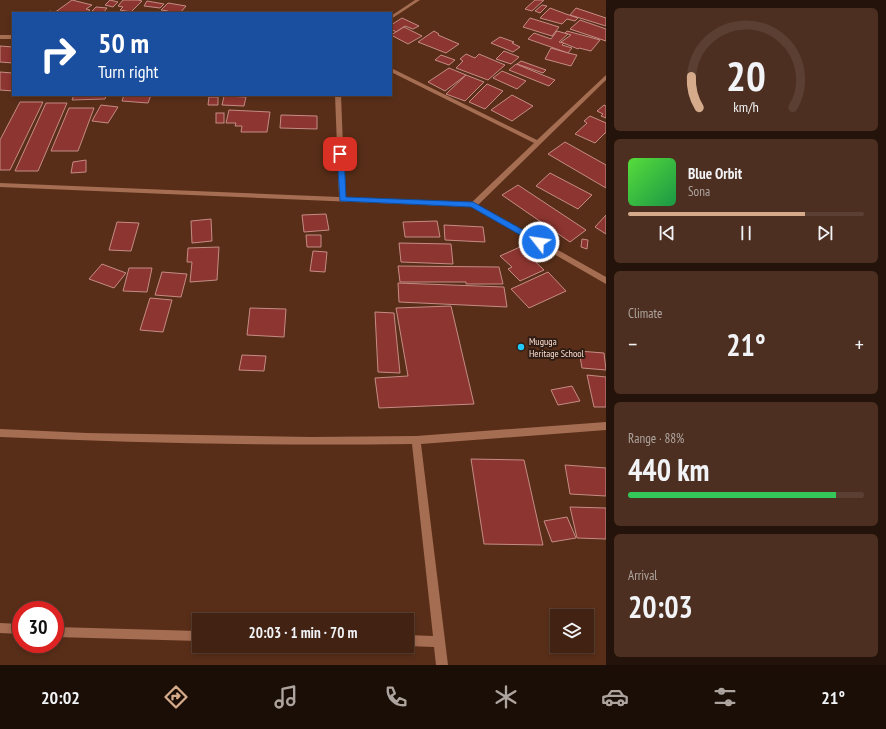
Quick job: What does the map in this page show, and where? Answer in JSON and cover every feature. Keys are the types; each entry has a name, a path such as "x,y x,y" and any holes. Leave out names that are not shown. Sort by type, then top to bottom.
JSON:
{"street":[{"path":"392,17 418,0"},
{"path":"0,37 12,37"},
{"path":"392,70 537,142"},
{"path":"473,204 606,77"},
{"path":"338,96 342,199"},
{"path":"0,185 473,204 606,281"},
{"path":"0,433 87,437 295,441 416,440 606,426"},
{"path":"416,440 442,665"},
{"path":"0,628 12,629"},
{"path":"64,632 192,636"},
{"path":"414,641 439,642"}],"building":[{"path":"72,0 92,5 86,9 90,10 87,12 55,12"},
{"path":"110,0 118,2 113,7 105,5"},
{"path":"123,0 142,1 131,12 120,10 123,7 118,6"},
{"path":"535,0 544,0 532,11 525,9"},
{"path":"147,1 164,4 160,8 144,6"},
{"path":"168,3 186,6 181,12 167,12 168,11 161,10"},
{"path":"542,5 547,6 540,13 535,11"},
{"path":"96,7 107,8 104,12 92,11"},
{"path":"550,8 578,18 575,21 567,19 562,24 540,18"},
{"path":"576,8 606,18 606,26 570,15"},
{"path":"402,18 419,26 413,29 405,26 396,32 392,30 392,24"},
{"path":"530,18 559,27 552,36 523,27"},
{"path":"580,20 606,29 606,41 570,29"},
{"path":"404,27 422,36 408,44 392,34"},
{"path":"434,31 439,34 438,35 459,44 446,53 418,42"},
{"path":"557,31 568,34 559,42 564,43 562,45 572,48 568,53 528,39 534,33 551,39"},
{"path":"567,31 600,40 591,51 578,49 561,42 571,35 565,33"},
{"path":"500,37 514,42 512,43 520,47 513,52 491,43"},
{"path":"0,46 12,47 12,63 0,62"},
{"path":"551,48 577,55 571,66 545,59"},
{"path":"504,51 519,57 511,64 496,59"},
{"path":"466,54 475,58 479,54 505,65 488,80 456,68 463,61 460,59"},
{"path":"441,55 455,60 449,65 435,60"},
{"path":"521,61 546,70 543,73 517,64"},
{"path":"516,64 555,80 549,86 509,70"},
{"path":"449,68 466,75 445,91 428,82"},
{"path":"502,71 526,81 517,89 493,78"},
{"path":"0,72 12,73 12,91 0,90"},
{"path":"466,75 484,82 465,101 446,94"},
{"path":"487,84 503,91 485,109 469,102"},
{"path":"512,95 533,106 512,121 491,110"},
{"path":"74,96 106,96 105,99 72,100"},
{"path":"124,96 151,96 148,103 122,101"},
{"path":"224,96 246,97 244,106 222,105"},
{"path":"209,97 218,97 218,105 208,105"},
{"path":"20,102 43,102 10,170 0,170 0,140"},
{"path":"46,103 67,103 38,171 15,171"},
{"path":"101,105 118,107 108,123 92,121"},
{"path":"604,105 606,106 606,118 601,116 603,114 597,111"},
{"path":"69,108 94,108 78,151 51,151"},
{"path":"229,110 270,112 267,132 241,132 242,126 235,126 236,123 226,123"},
{"path":"216,113 224,113 224,123 216,123"},
{"path":"281,115 317,116 317,129 280,128"},
{"path":"590,116 606,123 606,133 595,143 575,134 587,123 584,121"},
{"path":"565,142 606,165 606,188 548,154"},
{"path":"86,160 86,172 71,173 73,162"},
{"path":"550,173 592,195 578,209 536,186"},
{"path":"518,185 586,230 570,242 502,195"},
{"path":"326,214 329,230 304,232 302,215"},
{"path":"606,215 606,234 595,227"},
{"path":"211,219 212,241 192,243 191,221"},
{"path":"437,221 440,237 405,237 403,222"},
{"path":"117,222 139,223 131,251 109,250"},
{"path":"444,225 483,227 485,242 445,240"},
{"path":"306,235 321,235 321,247 307,247"},
{"path":"582,239 588,240 587,249 581,247"},
{"path":"399,243 451,244 453,264 401,262"},
{"path":"219,247 217,280 190,282 192,262 187,262 188,248"},
{"path":"520,247 544,270 520,281 508,269 512,267 500,256"},
{"path":"313,251 327,252 325,272 310,271"},
{"path":"102,264 126,273 114,288 89,279"},
{"path":"398,266 499,267 503,284 466,284 466,282 400,282"},
{"path":"129,268 152,268 147,292 123,291"},
{"path":"162,272 187,274 181,297 155,295"},
{"path":"548,272 566,291 529,308 511,289"},
{"path":"398,283 504,287 507,307 399,302"},
{"path":"150,298 172,300 163,332 140,330"},
{"path":"451,306 474,404 379,408 375,378 408,376 396,308"},
{"path":"250,308 286,309 284,337 247,335"},
{"path":"375,312 394,313 400,373 378,372"},
{"path":"579,351 604,353 606,370 582,368"},
{"path":"242,355 266,356 264,371 239,370"},
{"path":"587,375 606,377 606,407 594,407"},
{"path":"572,386 580,401 558,405 551,390"},
{"path":"471,459 524,460 543,545 484,544"},
{"path":"565,465 606,468 606,496 570,494"},
{"path":"570,507 606,508 606,539 577,538"},
{"path":"567,517 576,538 552,542 544,521"}],"place":[{"name":"Muguga Heritage School","path":"521,347"}],"route":[{"path":"340,154 342,199 473,204 539,242"}]}
